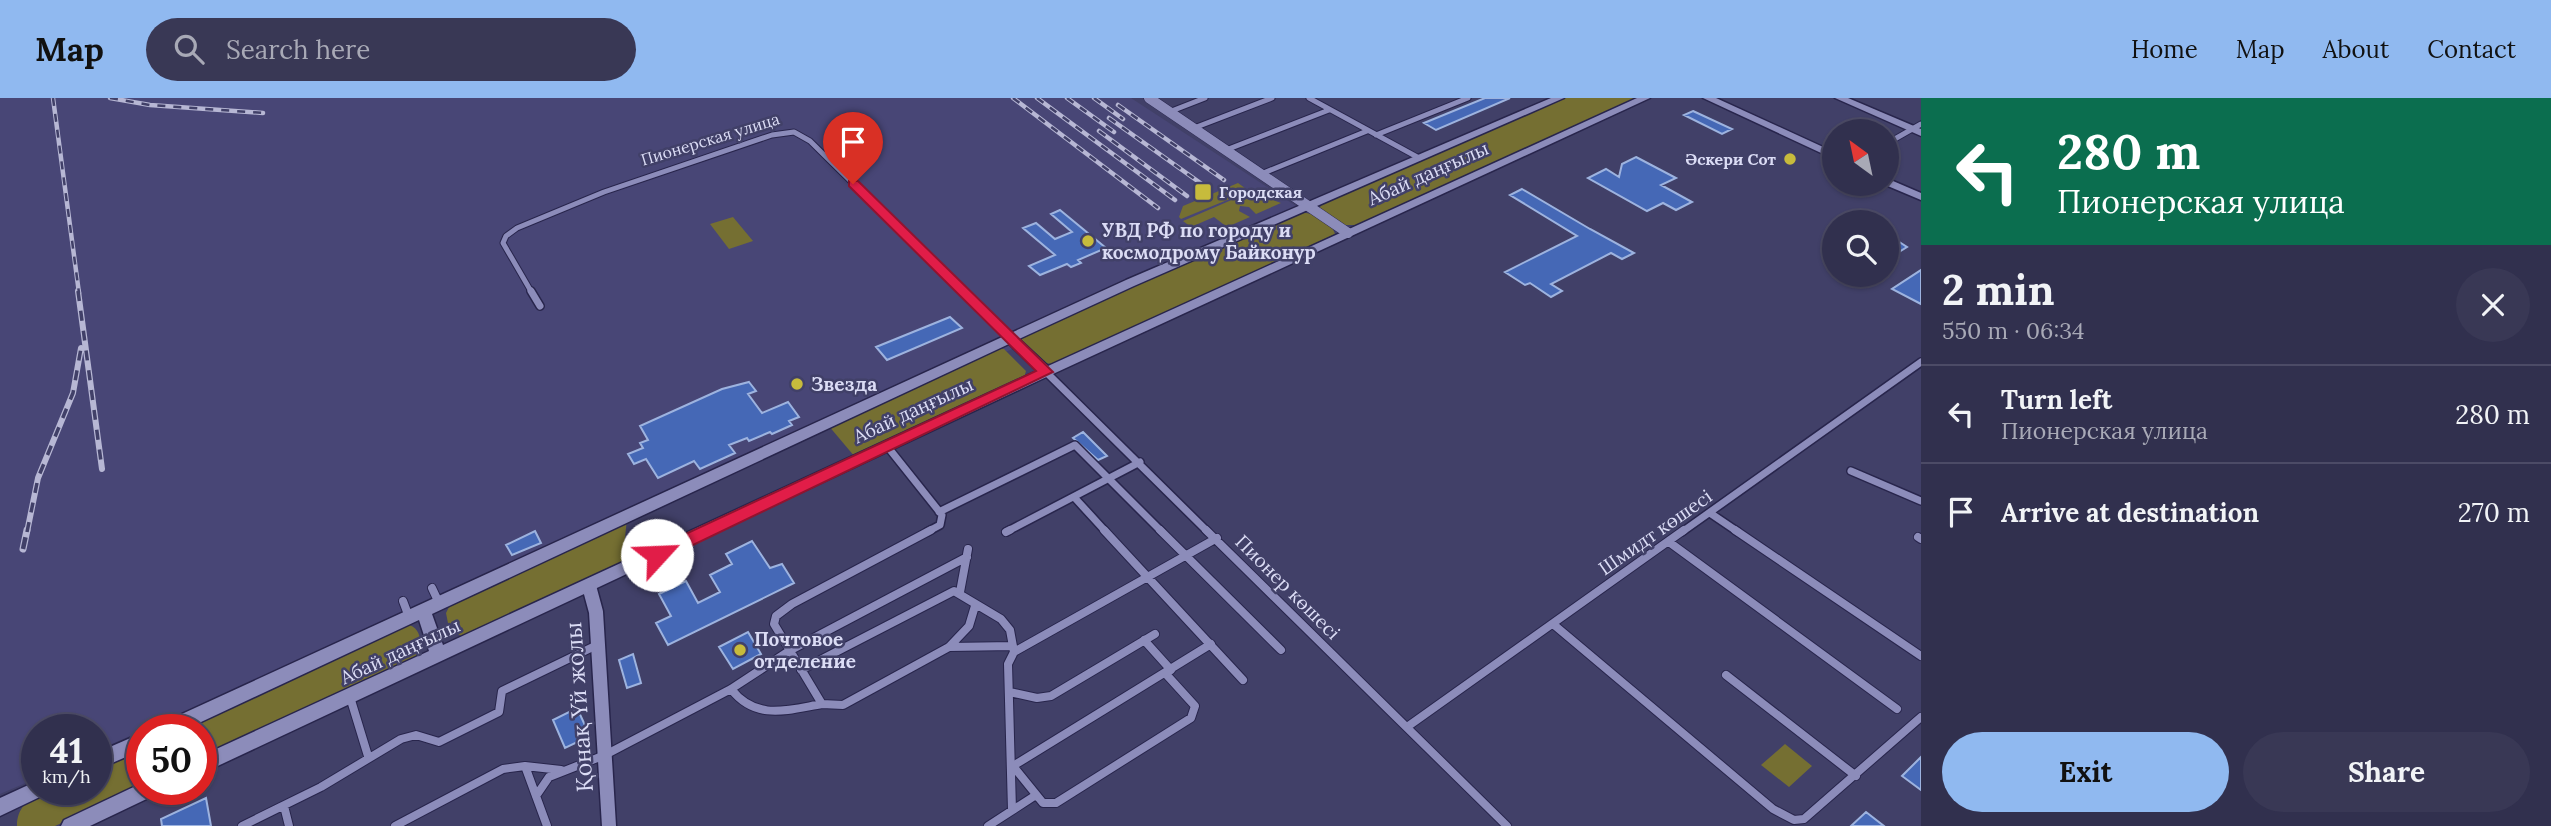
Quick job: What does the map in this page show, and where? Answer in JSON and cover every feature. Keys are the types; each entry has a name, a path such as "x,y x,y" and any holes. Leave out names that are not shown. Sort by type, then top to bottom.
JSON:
{"main road":[{"name":"Абай даңғылы","path":"200,714 1010,338 1559,98"},
{"name":"Абай даңғылы","path":"217,758 1046,372 1645,98"},
{"path":"1708,98 1822,150"},
{"path":"1840,98 1918,129"},
{"path":"1899,187 1921,197"},
{"name":"Пионерская улица","path":"1010,338 1046,372"},
{"path":"424,610 439,655"},
{"path":"0,807 21,797"},
{"path":"81,823 126,800"}],"street":[{"path":"1149,98 1348,233"},
{"path":"1169,112 1205,98"},
{"path":"1194,128 1272,98"},
{"path":"1309,98 1419,159"},
{"path":"1376,135 1468,98"},
{"path":"1226,150 1329,110"},
{"path":"1899,138 1918,129"},
{"path":"1261,174 1367,131"},
{"name":"Пионерская улица","path":"540,306 503,243 506,236 517,228 604,192 772,135 794,132 810,141 1010,338"},
{"name":"Шмидт көшесі","path":"1407,727 1921,362"},
{"name":"Пионер көшесі","path":"1046,372 1507,826"},
{"path":"939,512 1075,445 1281,650"},
{"path":"822,704 774,624 776,616 783,608 943,521 939,512 887,446"},
{"path":"1006,532 1140,462"},
{"path":"1851,471 1874,483 1906,492 1921,501"},
{"path":"1074,496 1243,680"},
{"path":"1710,513 1921,656"},
{"path":"948,647 1013,649 1150,578 1217,538"},
{"path":"1669,542 1897,709"},
{"path":"536,796 549,777 605,755 732,690 789,651 967,553 960,592"},
{"name":"Қонақ Үй жолы","path":"589,586 596,612 609,826"},
{"path":"403,601 424,610 432,588"},
{"path":"800,670 950,591 960,592 975,606 1001,619 1010,630 1013,649 1008,664 1013,766 1012,810"},
{"path":"732,690 741,705 752,712 822,704 843,705 948,647 970,626 975,606"},
{"path":"1553,624 1784,817 1804,819 1921,716"},
{"path":"1010,692 1037,698 1051,696 1155,634"},
{"path":"1013,766 1043,803 1056,803 1191,718 1195,706 1144,640"},
{"path":"242,826 345,773 368,755 416,735 439,742 499,712 502,691 598,644"},
{"path":"1013,766 1211,644"},
{"path":"1726,675 1856,776"},
{"path":"350,696 368,755"},
{"path":"395,826 503,769 525,766 562,770"},
{"path":"525,766 547,826"},
{"path":"988,826 1036,795"},
{"path":"284,806 289,826"}],"shaded area":[{"path":"0,98 1131,98 1313,217 180,714 126,714 126,738 112,744 112,714 21,714 21,785 0,794"},
{"path":"1565,98 1638,98 1359,225 1343,225 1319,209 1323,202"},
{"path":"1238,183 1249,191 1181,219 1179,217 1183,206"},
{"path":"1250,192 1281,203 1256,214 1249,207 1240,206 1239,211 1250,217 1227,227 1214,217 1191,227 1183,221"},
{"path":"1299,213 1320,218 1330,225 1335,234 1055,364 1042,363 1019,341 1021,335"},
{"path":"733,217 753,241 729,249 710,224"},
{"path":"997,348 1004,349 1026,371 1024,378 855,457 828,425"},
{"path":"627,519 622,565 464,638 449,628 446,613 451,603"},
{"path":"407,624 413,626 419,634 419,650 414,660 217,751 215,714"},
{"path":"1785,744 1812,766 1789,787 1761,765"},
{"path":"126,755 126,793 112,800 112,762"},
{"path":"25,805 101,805 55,826 17,826 19,813"}],"building":[{"path":"1485,98 1510,98 1436,130 1424,123"},
{"path":"1693,111 1732,129 1722,134 1684,115"},
{"path":"1636,157 1676,178 1661,185 1692,202 1676,210 1663,203 1647,211 1588,178 1606,169 1619,177 1622,164"},
{"path":"1522,189 1634,253 1622,259 1611,253 1551,284 1562,291 1551,297 1530,283 1525,285 1505,272 1577,236 1510,195"},
{"name":"УВД РФ по городу и космодрому Байконур","path":"1060,210 1106,248 1078,260 1081,263 1071,267 1067,264 1040,275 1029,266 1055,255 1023,228 1036,223 1055,239 1072,232 1051,214"},
{"path":"1899,242 1907,247 1899,252"},
{"path":"1921,270 1921,304 1892,289 1899,287"},
{"name":"Звезда","path":"950,317 962,328 887,360 876,347"},
{"path":"749,382 756,391 748,394 762,413 788,402 799,417 789,421 792,425 772,434 770,432 749,441 747,438 729,445 735,453 700,469 694,461 658,478 646,459 634,464 628,454 643,448 640,443 648,440 640,426 722,389"},
{"path":"1083,432 1107,456 1098,460 1073,438"},
{"path":"535,531 541,543 512,555 506,545"},
{"path":"752,541 770,568 782,564 794,583 668,645 656,623 671,616 659,594 686,581 698,603 720,592 710,575 732,564 726,554"},
{"name":"Почтовое отделение","path":"748,632 761,654 733,669 719,647"},
{"path":"633,654 641,683 627,688 619,660"},
{"path":"577,708 590,736 565,748 553,720"},
{"path":"1921,757 1921,790 1902,776"},
{"path":"191,805 207,805 211,826 162,826 161,819"},
{"path":"1866,812 1884,826 1851,826"}],"railway":[{"path":"53,98 79,293"},
{"path":"110,98 150,105 263,113"},
{"path":"1013,98 1158,208"},
{"path":"1037,98 1175,200"},
{"path":"1067,98 1114,132"},
{"path":"1094,98 1123,119"},
{"path":"1118,105 1224,180"},
{"path":"1109,118 1206,187"},
{"path":"1099,131 1187,196"},
{"path":"78,291 102,469"},
{"path":"27,532 38,478 73,393 81,348"},
{"path":"23,549 27,530"}],"place":[{"name":"Әскери Сот","path":"1790,159"},
{"name":"Городская","path":"1203,192"},
{"name":"УВД РФ по городу и космодрому Байконур","path":"1088,241"},
{"name":"Звезда","path":"797,384"},
{"name":"Почтовое отделение","path":"740,650"}],"route":[{"path":"657,555 1046,372 853,184"}]}
